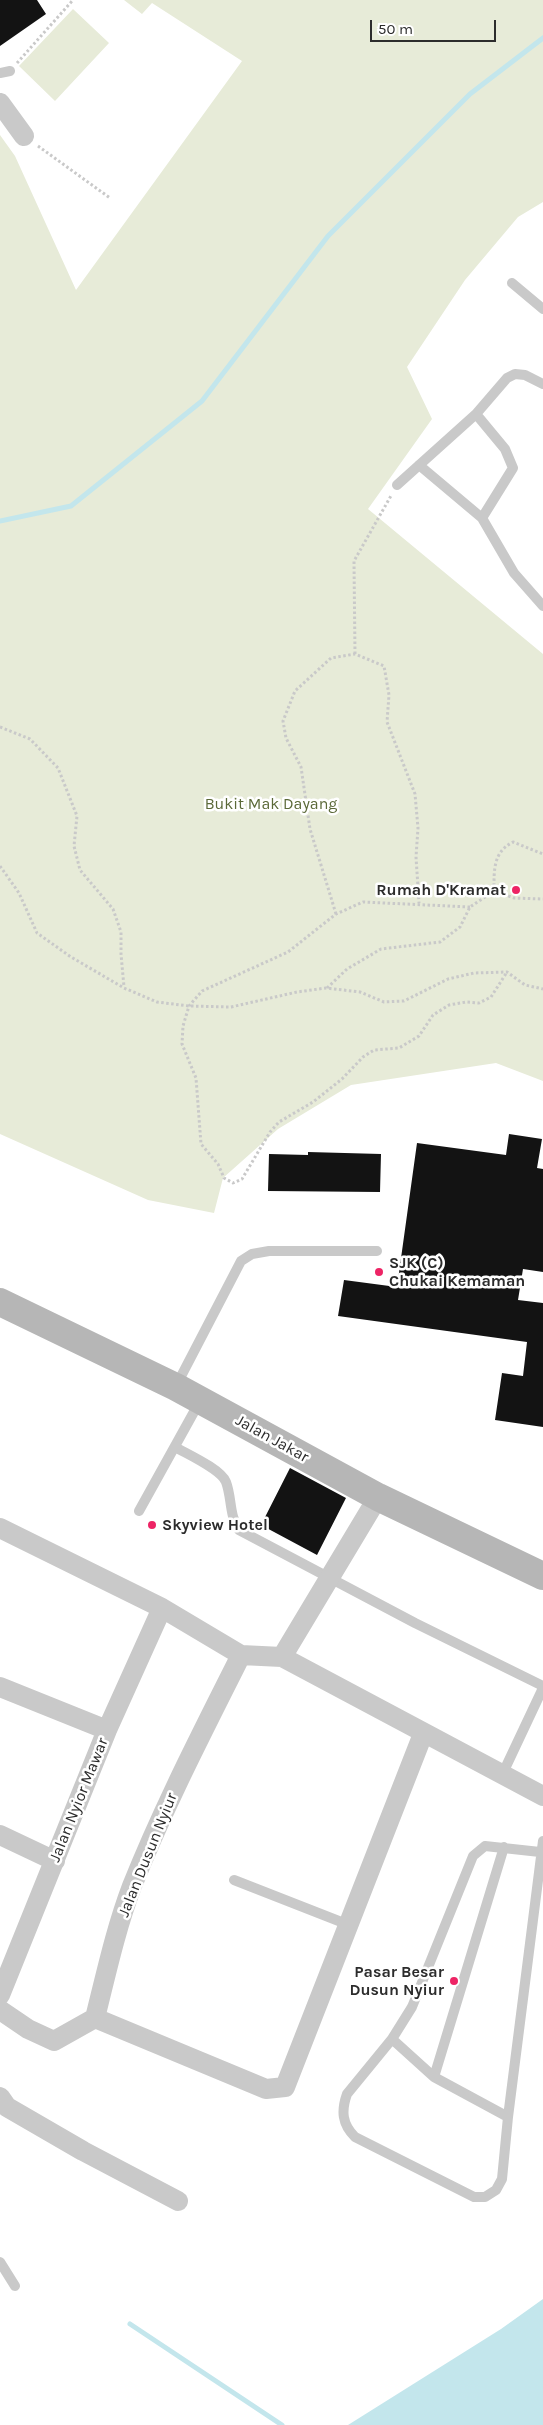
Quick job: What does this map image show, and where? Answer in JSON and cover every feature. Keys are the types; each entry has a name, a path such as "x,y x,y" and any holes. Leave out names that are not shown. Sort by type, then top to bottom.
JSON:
{"main road":[{"name":"Jalan Jakar","path":"0,1302 176,1387 378,1497 543,1576"}],"street":[{"path":"0,103 24,136"},
{"path":"282,1657 378,1497"},
{"path":"0,1528 162,1608 241,1655 282,1657 423,1734 543,1796"},
{"name":"Jalan Nyior Mawar","path":"0,1995 107,1730 162,1608"},
{"name":"Jalan Dusun Nyiur","path":"96,2018 106,1972 132,1888 165,1808 241,1655"},
{"path":"0,1687 107,1730"},
{"path":"0,2010 28,2029 54,2041 96,2018 266,2089 285,2087 423,1734"},
{"path":"0,1835 55,1861"},
{"path":"0,2097 6,2107 83,2151 178,2201"}],"lane":[{"path":"512,283 543,309"},
{"path":"397,485 476,414 507,378 515,374 525,375 543,384"},
{"path":"476,414 505,449 514,468 482,518"},
{"path":"419,464 482,518 514,574 543,606"},
{"path":"176,1387 241,1261 252,1254 269,1251 377,1251"},
{"path":"139,1511 201,1400"},
{"path":"175,1447 219,1473 226,1481 233,1521 239,1530 329,1579 543,1687 502,1775"},
{"path":"540,1852 485,1846 473,1856 412,2007 392,2039 347,2094 343,2115 345,2124 356,2137 474,2197 485,2197 496,2190 502,2179 540,1852 543,1841"},
{"path":"434,2077 504,1848"},
{"path":"234,1880 349,1925"},
{"path":"392,2039 434,2077 508,2117"},
{"path":"0,2262 15,2286"}],"path":[{"path":"5,72 73,0"},
{"path":"24,136 110,198"},
{"path":"355,654 354,561 397,485"},
{"path":"336,914 310,829 300,767 286,738 283,721 295,691 331,658 355,654 384,666 389,695 387,722 415,794 418,828 416,857 419,903"},
{"path":"0,727 30,739 58,768 77,816 74,846 80,870 113,909 121,932 124,988"},
{"path":"494,890 494,867 503,847 513,842 543,854"},
{"path":"0,866 19,893 37,933 72,957 124,988 157,1002 189,1006 231,1007 298,992 326,988 360,992 384,1002 404,1001 448,979 474,973 507,972 526,984 543,989"},
{"path":"494,890 514,898 543,899"},
{"path":"326,988 346,969 381,949 440,942 460,927 470,907 494,890"},
{"path":"470,907 419,903 363,902 336,914 288,952 202,991 189,1006 183,1026 182,1044 196,1078 200,1144 218,1164 224,1178 233,1183 242,1180 270,1132 279,1122 313,1102 342,1079 363,1057 374,1050 399,1048 419,1036 432,1014 449,1005 466,1002 479,1004 491,997 507,972"}],"green space":[{"name":"Bukit Mak Dayang","path":"124,0 543,0 543,202 518,217 465,280 407,367 432,419 368,509 543,654 543,1081 496,1063 351,1085 278,1129 223,1178 214,1213 148,1200 0,1134 0,135 15,156 76,290 242,61 152,3 142,14"},
{"path":"73,9 109,43 55,101 19,66"}],"water":[{"path":"543,2299 543,2425 348,2425 501,2329"}],"building":[{"path":"0,0 37,0 46,14 0,46"},
{"path":"509,1134 542,1139 537,1168 543,1169 543,1272 523,1269 518,1300 543,1303 543,1427 495,1420 502,1373 523,1376 527,1342 338,1316 344,1280 397,1287 417,1143 506,1155"},
{"path":"308,1152 381,1154 380,1192 268,1191 269,1154 308,1155"},
{"path":"290,1468 346,1498 317,1555 261,1525"}],"waterway":[{"path":"0,521 71,506 202,401 328,236 470,94 543,38"},
{"path":"130,2324 282,2425"}],"place":[{"name":"Rumah D'Kramat","path":"516,890"},
{"name":"SJK (C) Chukai Kemaman","path":"379,1272"},
{"name":"Skyview Hotel","path":"152,1525"},
{"name":"Pasar Besar Dusun Nyiur","path":"454,1981"}]}
